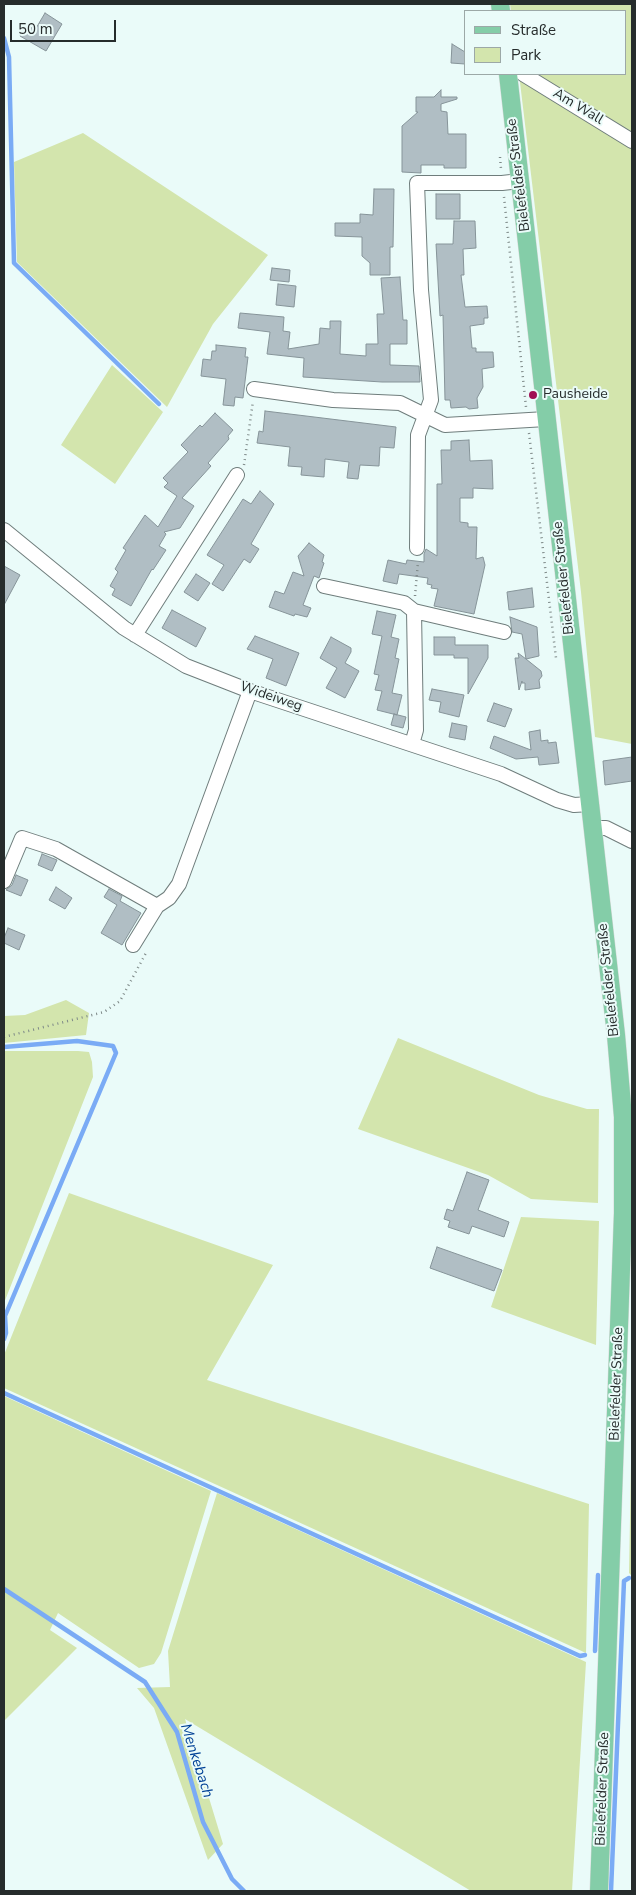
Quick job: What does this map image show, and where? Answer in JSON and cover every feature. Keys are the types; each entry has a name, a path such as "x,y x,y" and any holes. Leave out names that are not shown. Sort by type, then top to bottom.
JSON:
{"main road":[{"name":"Bielefelder Straße","path":"508,75 616,1035 627,1118 599,1891"}],"street":[{"name":"Am Wall","path":"525,75 632,141"},
{"path":"417,548 418,436 431,400 420,290 417,183 502,183 520,181"},
{"path":"254,390 333,400 400,402 445,425 546,420"},
{"path":"135,636 237,475"},
{"name":"Wideiweg","path":"4,530 124,628 186,666 250,691 501,774 557,800 574,805 590,804"},
{"path":"324,586 404,603 414,611 504,632"},
{"path":"412,744 416,730 414,611"},
{"path":"133,945 157,906 169,898 178,884 250,691"},
{"path":"593,828 606,828 632,841"},
{"path":"4,881 22,838 56,849 157,906"}],"path":[{"path":"500,153 528,421 557,667"},
{"path":"237,475 244,466 254,390"},
{"path":"414,611 417,548"},
{"path":"4,1037 104,1012 120,1001 148,950"}],"green space":[{"path":"510,4 632,4 632,744 595,737 581,592 519,75 626,75 626,10 511,10"},
{"path":"83,133 268,255 213,324 167,407 17,262 14,162"},
{"path":"112,365 163,412 115,484 61,445"},
{"path":"66,1000 89,1013 86,1035 4,1043 4,1016 25,1015"},
{"path":"398,1038 539,1095 587,1109 599,1109 598,1203 531,1199 488,1175 358,1129"},
{"path":"4,1051 89,1052 93,1077 4,1303"},
{"path":"69,1193 273,1265 207,1380 589,1504 586,1653 4,1388 4,1355"},
{"path":"521,1217 599,1221 596,1345 491,1307"},
{"path":"4,1396 211,1491 161,1653 154,1664 139,1668 58,1613 50,1630 77,1648 4,1721"},
{"path":"632,1408 632,1576 629,1573"},
{"path":"217,1493 586,1662 572,1891 471,1891 185,1719 223,1844 208,1860 154,1708 137,1688 170,1687 168,1651"}],"building":[{"path":"45,13 62,24 46,51 20,36 27,25 35,30"},
{"path":"452,44 464,51 464,64 451,63"},
{"path":"441,90 441,97 457,97 457,99 441,104 441,111 447,112 448,134 466,134 466,168 444,168 444,165 421,165 421,173 402,172 402,126 418,112 416,112 416,97 434,97"},
{"path":"374,189 394,189 393,247 390,247 390,275 370,275 370,263 362,256 362,237 335,236 335,223 360,223 360,214 373,215"},
{"path":"436,194 460,194 460,219 436,219"},
{"path":"454,221 475,221 476,248 463,249 464,275 461,275 465,307 487,306 488,318 484,318 484,324 470,326 472,348 476,348 476,352 493,352 494,367 482,369 483,387 477,398 478,408 469,409 466,407 451,408 450,400 445,400 443,315 440,316 436,244 453,244"},
{"path":"272,268 290,270 289,282 270,280"},
{"path":"400,277 403,320 407,320 407,344 390,344 390,365 419,366 420,382 382,382 303,377 304,358 267,354 270,332 238,328 240,313 284,317 283,331 290,332 288,349 319,344 320,328 330,329 330,321 341,321 340,354 366,356 366,344 378,344 377,314 384,314 381,278"},
{"path":"278,284 296,286 294,307 276,305"},
{"path":"216,345 246,348 245,357 248,357 243,398 235,397 234,406 223,405 226,379 201,376 203,359 211,360 212,351 216,351"},
{"path":"265,411 396,427 394,448 380,447 379,466 360,465 358,479 347,478 349,462 325,459 324,477 301,475 302,467 288,466 290,447 257,443 259,431 263,432"},
{"path":"215,413 233,430 228,436 229,439 208,463 211,466 182,498 194,506 180,528 164,532 166,534 159,546 166,550 152,569 131,606 112,595 115,589 110,586 118,572 115,569 126,550 123,548 145,515 158,527 177,496 164,487 168,483 163,478 188,452 181,445 200,425 202,427"},
{"path":"469,440 470,461 492,460 493,489 473,488 473,498 460,498 460,522 468,523 468,527 477,527 476,559 483,557 485,565 474,614 434,606 438,589 431,588 432,585 427,584 428,578 399,574 397,584 383,581 388,560 406,564 407,560 424,562 426,549 437,556 437,484 442,484 441,450 451,450 451,441"},
{"path":"260,491 274,504 251,544 259,549 250,563 244,559 223,591 212,584 224,565 207,555 243,499 251,504"},
{"path":"309,543 324,555 322,562 324,563 319,578 314,576 303,605 311,608 307,617 295,614 294,616 269,607 275,591 284,594 293,572 304,576 298,556"},
{"path":"4,566 20,575 4,605"},
{"path":"196,574 210,583 198,601 184,592"},
{"path":"532,588 534,607 509,610 507,592"},
{"path":"172,610 206,628 196,647 162,628"},
{"path":"377,611 396,615 391,637 399,639 395,658 399,659 392,693 402,695 397,715 377,710 382,691 375,690 379,675 374,674 382,636 372,634"},
{"path":"510,617 537,627 539,656 526,659 522,634 512,632"},
{"path":"255,636 299,653 286,686 266,678 273,659 247,649"},
{"path":"331,637 351,648 345,663 359,671 345,698 326,688 337,668 320,658"},
{"path":"434,637 455,637 455,645 488,645 488,658 468,694 468,658 454,658 454,655 434,655"},
{"path":"518,653 541,671 540,688 525,690 525,683 522,683 522,681 519,690 515,658 519,658"},
{"path":"432,689 464,695 459,717 439,712 441,702 429,700"},
{"path":"494,703 512,709 505,727 487,721"},
{"path":"394,714 406,717 403,728 391,725"},
{"path":"452,723 467,726 465,740 449,737"},
{"path":"540,730 541,741 548,740 548,743 556,742 559,763 539,765 538,757 516,759 490,748 494,736 531,750 529,732"},
{"path":"632,757 632,781 605,785 603,761"},
{"path":"42,854 57,860 52,871 38,865"},
{"path":"16,875 28,880 21,896 6,890 12,885"},
{"path":"56,887 72,898 65,909 49,900"},
{"path":"109,889 122,896 120,901 141,913 122,945 101,933 117,905 104,897"},
{"path":"8,928 25,935 19,950 4,943"},
{"path":"467,1172 489,1180 478,1210 509,1222 504,1237 472,1226 469,1234 448,1227 450,1221 444,1219 447,1209 453,1211"},
{"path":"437,1247 502,1270 494,1291 430,1268"}],"waterway":[{"path":"4,38 9,57 14,263 159,404"},
{"path":"4,1047 77,1041 113,1046 116,1053 5,1316 6,1333 4,1339"},
{"path":"4,1393 580,1656 585,1655"},
{"path":"595,1651 598,1575"},
{"path":"611,1891 624,1581 629,1578"},
{"name":"Menkebach","path":"4,1589 145,1682 177,1732 203,1822 232,1879 244,1891"}],"place":[{"name":"Pausheide","path":"533,395"}]}
